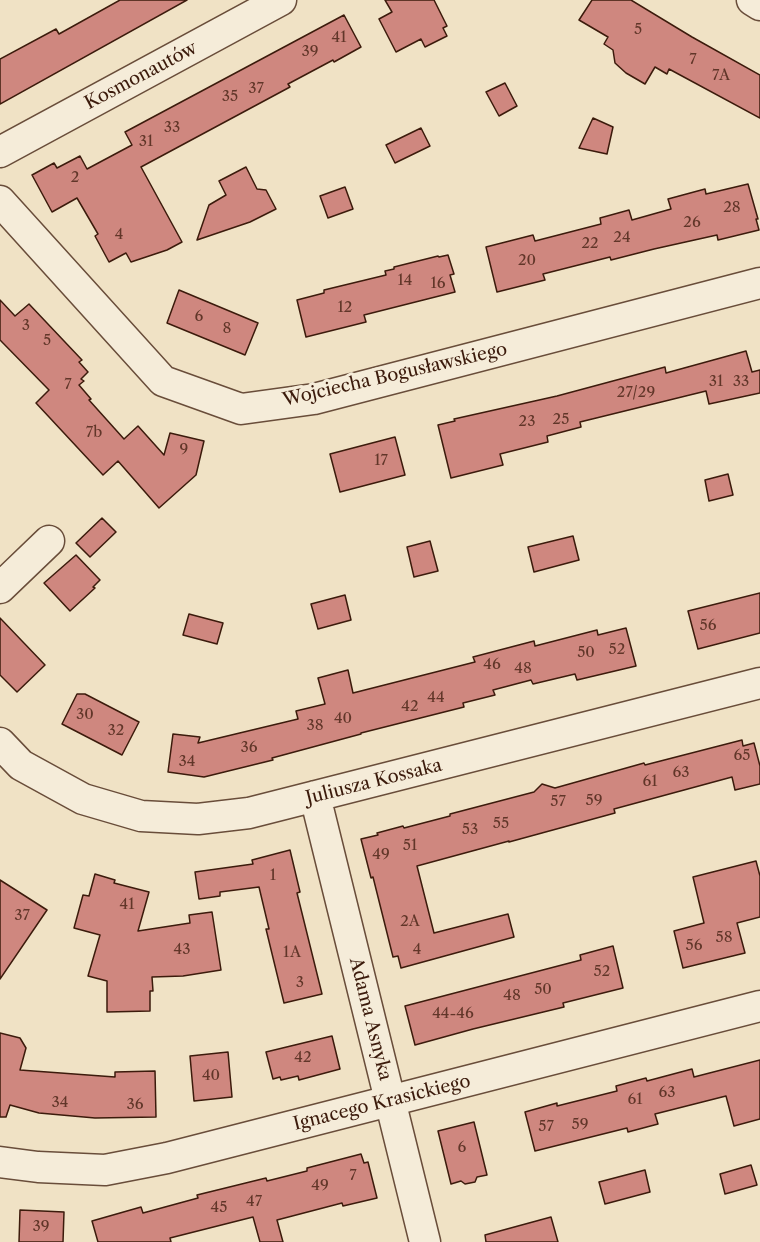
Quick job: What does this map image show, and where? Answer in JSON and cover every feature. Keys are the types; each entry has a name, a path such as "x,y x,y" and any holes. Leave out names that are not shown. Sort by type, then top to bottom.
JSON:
{"street":[{"name":"Kosmonautów","path":"0,152 281,0"},
{"path":"752,0 760,5"},
{"name":"Wojciecha Bogusławskiego","path":"0,201 163,381 241,409 314,399 760,284"},
{"path":"0,588 49,541"},
{"name":"Juliusza Kossaka","path":"0,743 21,765 83,799 141,816 198,819 249,813 760,683"},
{"name":"Adama Asnyka","path":"315,796 425,1242"},
{"name":"Ignacego Krasickiego","path":"0,1162 38,1167 105,1170 167,1158 760,1006"}],"building":[{"path":"120,0 187,0 0,104 0,59 56,29 59,34"},
{"path":"385,0 434,0 447,26 443,28 447,36 425,47 421,39 396,52 379,19 392,12"},
{"path":"592,0 631,0 760,75 760,118 669,69 667,74 655,67 645,84 626,73 615,63 613,50 604,44 608,37 579,20"},
{"path":"344,15 361,47 288,84 290,87 141,167 182,242 167,250 131,262 126,253 109,262 95,236 98,234 77,198 52,212 32,175 54,163 57,168 80,156 87,169 132,145 125,132"},
{"path":"505,83 517,106 499,116 486,92"},
{"path":"593,118 613,127 607,154 579,148"},
{"path":"421,128 430,146 395,163 386,145"},
{"path":"246,167 257,189 266,190 276,209 250,222 197,240 209,205 226,195 219,181"},
{"path":"748,184 759,230 718,240 717,235 611,260 610,257 543,274 545,280 497,292 486,247 533,235 535,241 601,224 600,218 629,210 632,220 671,209 668,199 705,189 706,194"},
{"path":"345,187 353,209 328,218 320,196"},
{"path":"448,255 454,274 450,275 455,292 364,315 366,322 306,337 297,300 324,293 324,290 386,275 385,271 394,269 394,267"},
{"path":"179,290 258,323 245,355 167,323"},
{"path":"0,300 15,316 29,304 82,360 79,362 88,372 81,379 84,381 79,385 91,399 89,400 124,439 138,426 164,455 170,433 204,441 196,475 159,508 118,461 103,475 36,403 49,390 0,340"},
{"path":"746,351 752,372 760,370 760,393 709,404 706,391 580,422 581,427 547,436 548,442 500,454 503,465 451,478 438,425 455,421 454,419 557,396 665,367 666,373"},
{"path":"395,437 405,475 340,492 330,454"},
{"path":"728,474 733,495 709,501 705,480"},
{"path":"102,518 116,532 90,557 76,543"},
{"path":"573,536 579,560 534,572 528,547"},
{"path":"430,541 438,571 414,577 407,547"},
{"path":"76,555 100,580 93,587 95,588 70,611 44,583"},
{"path":"760,593 760,633 698,649 688,611"},
{"path":"345,595 351,620 318,629 311,604"},
{"path":"189,614 223,623 217,644 183,635"},
{"path":"0,618 45,665 17,692 0,675"},
{"path":"626,628 636,666 577,680 575,674 533,684 531,680 493,690 495,695 463,703 464,707 204,777 168,772 173,734 200,737 198,743 298,719 296,711 325,704 318,678 348,670 353,693 475,662 473,657 534,641 535,646 597,630 598,635"},
{"path":"77,694 85,694 139,722 122,755 62,724"},
{"path":"742,740 743,746 754,743 760,766 760,784 735,790 732,777 614,809 615,813 417,866 434,933 508,914 514,937 401,968 398,956 393,957 361,839 534,792 542,784 555,788 644,763 645,765"},
{"path":"290,850 300,892 297,893 322,994 284,1003 266,929 269,929 259,887 220,892 220,896 199,899 195,872 253,864 252,860"},
{"path":"756,861 760,876 760,917 737,923 745,953 683,968 674,931 704,923 693,877"},
{"path":"95,874 115,880 114,883 149,892 138,931 190,923 189,915 212,912 221,970 183,976 152,977 153,991 150,991 150,1011 107,1012 107,981 88,976 100,935 74,928 83,895 89,896"},
{"path":"0,880 47,910 0,979"},
{"path":"613,946 623,988 563,1003 564,1007 415,1045 405,1006 581,960 580,955"},
{"path":"0,1033 20,1038 26,1048 20,1070 115,1077 115,1072 155,1071 156,1117 95,1118 39,1113 10,1105 6,1117 0,1117"},
{"path":"332,1036 340,1069 299,1080 298,1076 281,1080 280,1077 273,1079 266,1052"},
{"path":"228,1052 232,1097 194,1101 190,1056"},
{"path":"760,1060 760,1119 734,1126 726,1096 655,1114 658,1124 628,1132 627,1128 535,1151 525,1112 617,1091 616,1086 646,1078 647,1081 692,1069 694,1077"},
{"path":"474,1122 487,1175 477,1177 475,1182 465,1184 461,1181 451,1184 438,1131"},
{"path":"361,1154 364,1163 368,1162 377,1198 343,1206 342,1203 277,1220 283,1242 260,1242 253,1217 170,1238 171,1242 98,1242 92,1221 141,1207 143,1213 198,1198 197,1195 266,1178 267,1181 307,1171 307,1168"},
{"path":"751,1165 757,1185 725,1194 720,1174"},
{"path":"645,1170 650,1192 605,1204 599,1182"},
{"path":"20,1210 64,1212 63,1242 19,1242"},
{"path":"551,1217 558,1242 486,1242 485,1235"}]}
